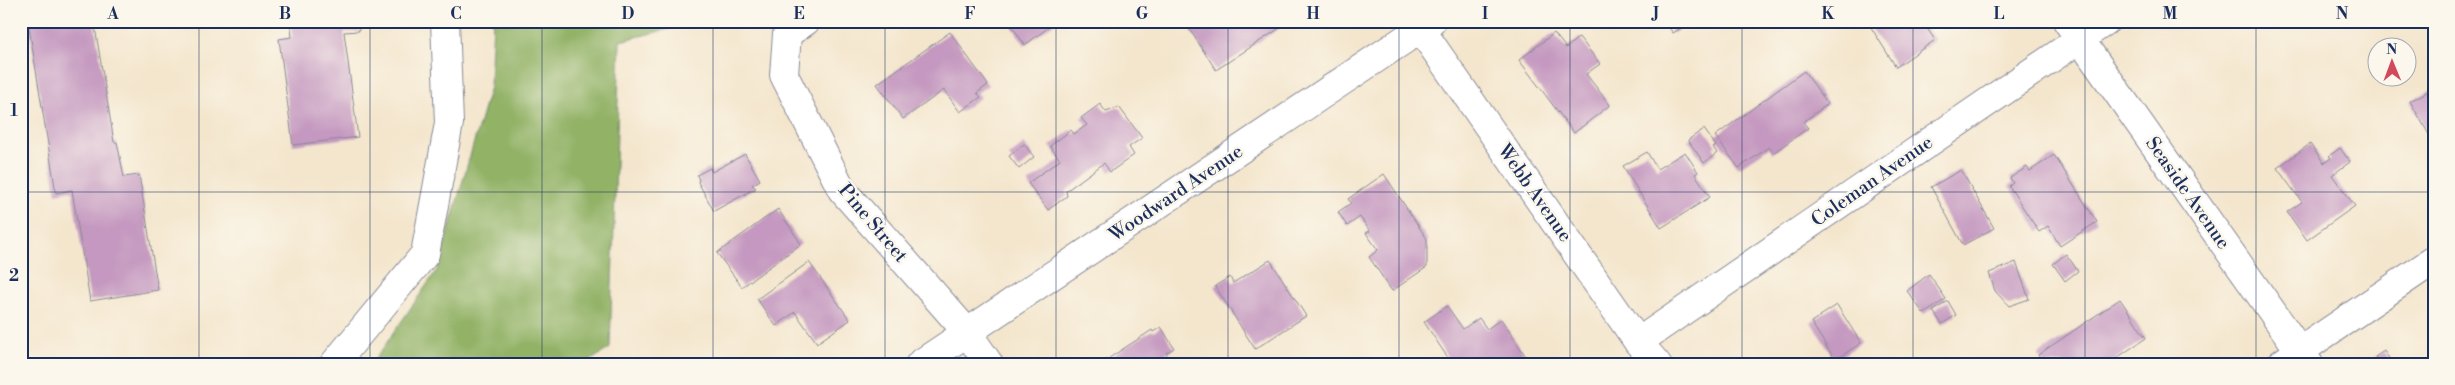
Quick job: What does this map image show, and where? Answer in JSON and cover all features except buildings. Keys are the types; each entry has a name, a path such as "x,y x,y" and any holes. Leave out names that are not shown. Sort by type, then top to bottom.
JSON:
{"street":[{"path":"334,364 425,254 448,123 444,21"},
{"name":"Coleman Avenue","path":"1638,342 2073,30 2106,21"},
{"name":"Woodward Avenue","path":"920,364 1423,24"},
{"name":"Webb Avenue","path":"1423,24 1638,342 1657,364"},
{"name":"Pine Street","path":"793,26 784,75 842,190 967,332 989,364"},
{"name":"Seaside Avenue","path":"2073,30 2296,359"},
{"path":"2296,359 2434,260"}],"green space":[{"path":"493,21 701,21 620,41 610,348 585,364 372,364 437,270 490,87"}]}
